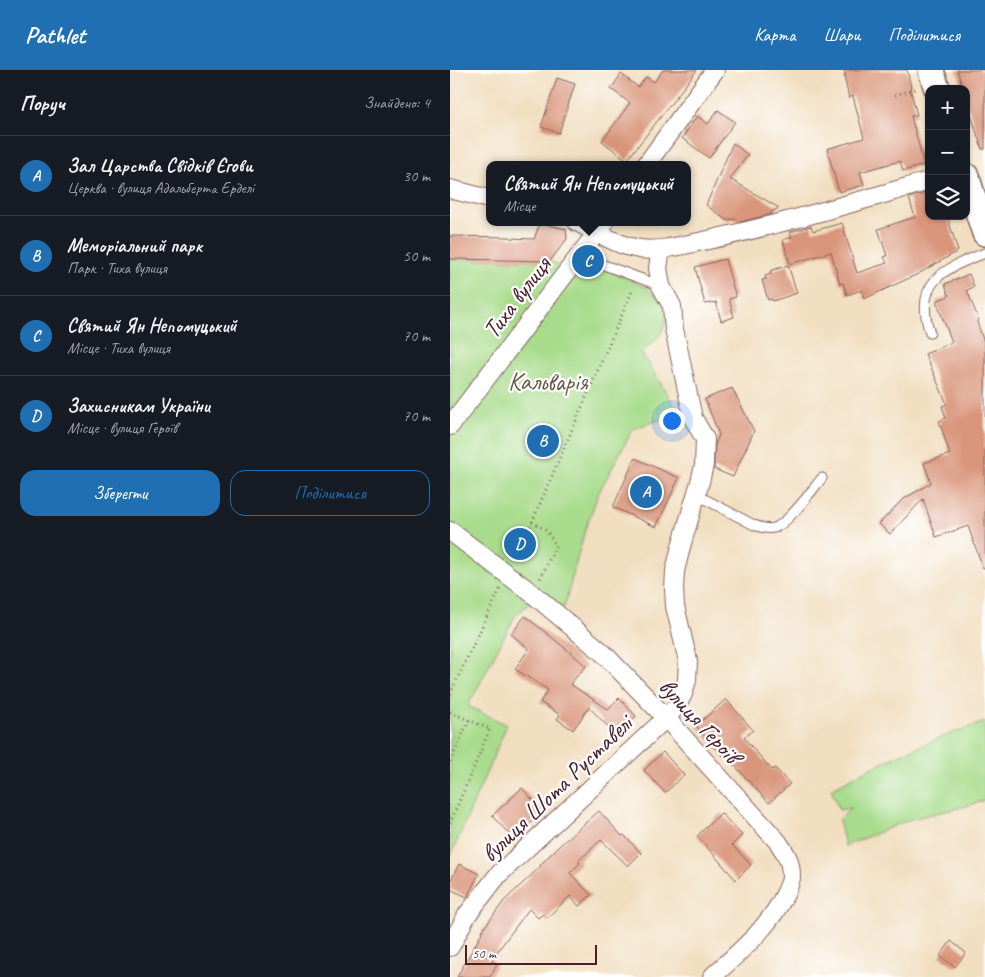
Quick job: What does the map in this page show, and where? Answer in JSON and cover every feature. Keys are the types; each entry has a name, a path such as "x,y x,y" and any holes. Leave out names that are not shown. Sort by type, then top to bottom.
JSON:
{"main road":[{"path":"970,188 985,233"}],"street":[{"path":"649,161 715,70"},
{"path":"601,227 628,247 643,250 661,249 736,234 925,182"},
{"path":"450,189 486,198"},
{"name":"Тиха вулиця","path":"450,426 601,227"},
{"path":"661,249 658,268 661,286"},
{"name":"вулиця Шота Руставелі","path":"450,947 467,916 498,875 666,718 683,694 687,680 688,661 675,606 675,571 697,495 704,465 706,439 693,418 674,328 672,306 661,286"},
{"name":"вулиця Героїв","path":"450,531 533,594 603,653 666,718 778,842 790,860 791,880 783,899 754,938 712,977"}],"lane":[{"path":"930,333 926,320 925,306 930,286 939,276 952,267 985,254"},
{"path":"574,262 604,265 661,286"},
{"path":"697,495 754,525 763,528 773,528 781,525 822,478"}],"path":[{"path":"895,95 930,82"},
{"path":"507,574 532,522 638,277"},
{"path":"532,522 546,531 556,546 533,594"},
{"path":"450,694 492,607"},
{"path":"450,712 490,729 450,823"},
{"path":"450,762 469,720"}],"green space":[{"name":"Кальварія","path":"450,259 550,261 579,274 591,269 604,269 642,285 662,303 666,319 661,334 641,352 679,413 633,429 599,492 585,530 564,608 541,593 515,616 468,706 507,725 450,857"},
{"path":"985,722 985,800 911,819 845,846 839,820 851,808 839,810 831,789 906,752"}],"building":[{"path":"663,70 697,70 627,160 602,141 630,103 611,89 621,74 638,87 646,77 654,82"},
{"path":"844,70 907,70 917,115 911,116 924,165 903,171 900,161 860,172 864,185 839,192 827,149 864,138 853,96 849,98"},
{"path":"957,70 985,70 985,149 982,149 970,112 970,85 962,85"},
{"path":"557,78 575,84 559,133 541,127"},
{"path":"718,110 735,122 709,158 682,138 697,116 708,124"},
{"path":"733,143 748,155 730,179 779,208 771,212 772,214 740,222 734,219 726,220 706,205"},
{"path":"925,193 925,220 948,220 958,251 918,274 864,299 862,290 847,295 843,283 840,284 831,252 790,264 783,240 792,237 790,232 811,226 813,231 842,223 857,273 887,263 884,257 887,256 878,229 915,217 909,198"},
{"path":"539,226 553,226 566,229 567,239 550,261 450,259 450,236 534,239"},
{"path":"725,259 736,297 729,299 734,317 721,321 716,302 705,304 695,267"},
{"path":"788,265 797,293 773,301 772,299 768,300 762,280 766,279 765,276 771,274 770,271"},
{"path":"969,274 974,287 967,290 979,321 977,322 985,345 985,568 983,568 968,526 936,537 923,499 890,534 879,524 902,500 931,483 924,463 950,454 939,421 946,418 942,406 947,404 925,354 952,342 936,301 949,296 945,284"},
{"path":"732,388 754,431 733,477 714,469 715,445 719,435 705,399"},
{"path":"635,458 679,478 656,527 613,507"},
{"path":"525,616 586,666 570,684 608,709 619,698 636,716 616,735 589,707 573,730 557,719 560,715 540,702 548,690 515,669 529,649 511,634"},
{"path":"726,699 753,730 744,738 772,770 775,768 790,784 769,803 696,726"},
{"path":"663,752 684,775 665,793 644,770"},
{"path":"522,788 543,811 514,839 492,816"},
{"path":"599,811 641,853 628,866 601,840 578,861 580,863 570,873 591,895 579,906 570,896 547,918 543,914 538,918 529,909 491,960 497,964 490,977 457,977 481,932 504,901 558,847"},
{"path":"721,813 742,835 732,845 751,865 736,880 697,836"},
{"path":"459,864 479,874 467,897 450,889 450,882"},
{"path":"951,941 966,953 955,967 940,956"}],"place":[{"name":"Святий Ян Непомуцький","path":"588,261"},
{"name":"Меморіальний парк","path":"543,441"},
{"name":"Зал Царства Свідків Єгови","path":"646,492"},
{"name":"Захисникам України","path":"520,544"}]}
